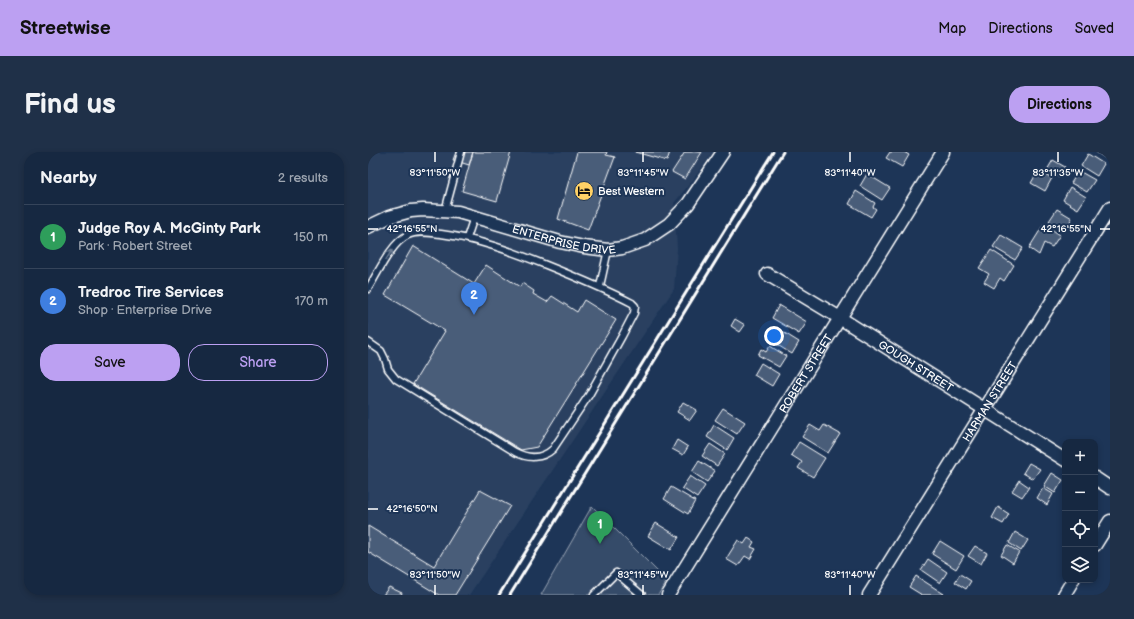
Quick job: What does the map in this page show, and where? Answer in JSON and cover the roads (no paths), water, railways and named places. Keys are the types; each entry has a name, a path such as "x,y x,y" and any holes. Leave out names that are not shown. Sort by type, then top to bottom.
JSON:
{"street":[{"name":"ENTERPRISE DRIVE","path":"368,227 400,213 423,210 458,212 560,242 608,250 622,248 645,240 669,224 688,204 723,152"},
{"name":"ROBERT STREET","path":"668,595 943,152"},
{"name":"HARMAN STREET","path":"869,595 1110,208"},
{"name":"GOUGH STREET","path":"767,274 840,318 1062,458"},
{"path":"1098,480 1110,488"},
{"path":"1098,540 1110,521"},
{"path":"1064,595 1072,583"}],"lane":[{"path":"445,211 461,152"},
{"path":"467,238 474,217"},
{"path":"368,289 393,248 408,235 426,232 467,238 505,248 600,286 634,304 635,308 589,396 553,449 550,452 540,456 526,456 515,452 396,379 388,369 381,351 368,342"},
{"path":"600,286 608,250"},
{"path":"594,595 616,573 642,595"}],"railway":[{"path":"499,595 773,152"},
{"path":"510,595 783,152"}],"place":[{"name":"Best Western","path":"584,191"},
{"name":"Tredroc Tire Services","path":"474,315"},
{"name":"Judge Roy A. McGinty Park","path":"600,544"}]}
